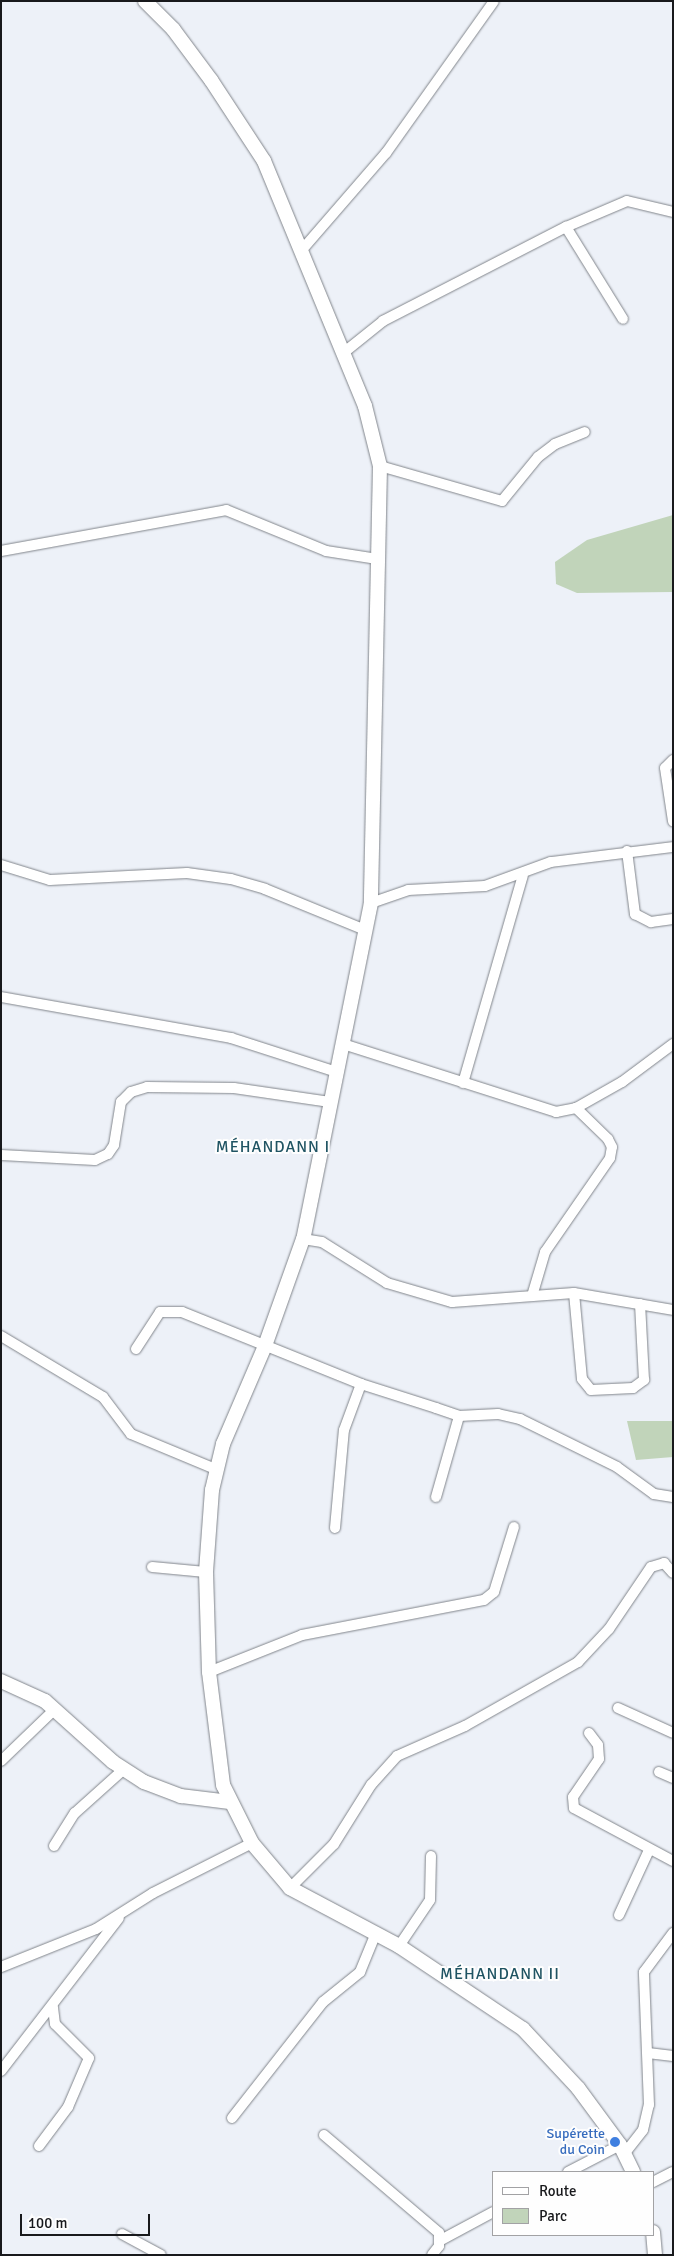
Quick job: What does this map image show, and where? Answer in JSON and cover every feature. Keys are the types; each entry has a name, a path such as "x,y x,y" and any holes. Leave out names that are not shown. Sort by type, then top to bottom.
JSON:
{"street":[{"path":"145,1 173,29 247,131 301,251 367,413 380,466 371,903 303,1238 266,1346 215,1470 206,1572 208,1672 214,1731 229,1802 252,1843 290,1888 399,1946 523,2030 578,2088 623,2149 633,2171"},
{"path":"301,251 386,153 494,1"},
{"path":"342,354 383,321 566,227 627,201 673,212"},
{"path":"566,227 623,319"},
{"path":"380,466 502,501 538,457 555,444 585,432"},
{"path":"1,551 226,510 326,551 377,559"},
{"path":"673,760 665,768 673,821"},
{"path":"371,903 408,890 485,886 523,875 551,862 626,851 673,847"},
{"path":"626,851 635,914 651,922 673,919"},
{"path":"1,865 50,880 187,873 231,880 266,889 366,930"},
{"path":"463,1084 523,875"},
{"path":"1,996 231,1038 337,1072"},
{"path":"343,1044 463,1084 556,1112 576,1108 649,1066 673,1044"},
{"path":"1,1155 95,1160 108,1154 114,1146 121,1102 131,1092 147,1087 234,1088 330,1102"},
{"path":"532,1296 545,1252 611,1153 608,1139 576,1108"},
{"path":"303,1238 322,1242 387,1283 452,1302 574,1293 673,1310"},
{"path":"574,1293 582,1379 591,1390 633,1388 644,1380 640,1304"},
{"path":"136,1349 154,1318 169,1308 361,1384 459,1416 498,1414 520,1419 617,1467 654,1494 673,1497"},
{"path":"1,1336 102,1397 131,1434 215,1470"},
{"path":"335,1528 344,1430 361,1384"},
{"path":"436,1497 459,1416"},
{"path":"208,1672 302,1634 484,1600 494,1592 514,1527"},
{"path":"290,1888 334,1844 371,1784 397,1756 465,1726 578,1662 609,1629 651,1567 664,1564 673,1572"},
{"path":"152,1568 206,1572"},
{"path":"1,1681 54,1709 123,1770 181,1796 229,1802"},
{"path":"618,1708 673,1733"},
{"path":"1,1761 54,1709"},
{"path":"589,1733 598,1745 599,1758 573,1797 574,1808 648,1850 673,1860"},
{"path":"54,1846 75,1813 123,1770"},
{"path":"659,1772 673,1778"},
{"path":"1,1968 121,1915 153,1893 252,1843"},
{"path":"619,1915 648,1850"},
{"path":"399,1946 430,1900 431,1856"},
{"path":"1,2071 53,2007 121,1915"},
{"path":"232,2118 323,2002 360,1972 376,1933"},
{"path":"570,2171 623,2149 643,2130 649,2104 644,1972 673,1933"},
{"path":"39,2146 68,2107 89,2058 55,2024 53,2007"},
{"path":"648,2053 673,2056"},
{"path":"324,2135 400,2197 439,2233 441,2240"},
{"path":"654,2182 673,2172"},
{"path":"432,2255 441,2240 492,2213"},
{"path":"122,2234 161,2255"},
{"path":"653,2236 655,2255"}],"green space":[{"path":"673,515 673,592 577,593 556,584 555,562 587,540"},
{"path":"627,1421 673,1421 673,1457 636,1460"}],"place":[{"name":"Supérette du Coin","path":"615,2142"}],"district":[{"name":"MÉHANDANN I","path":"273,1147"},
{"name":"MÉHANDANN II","path":"500,1974"}]}
